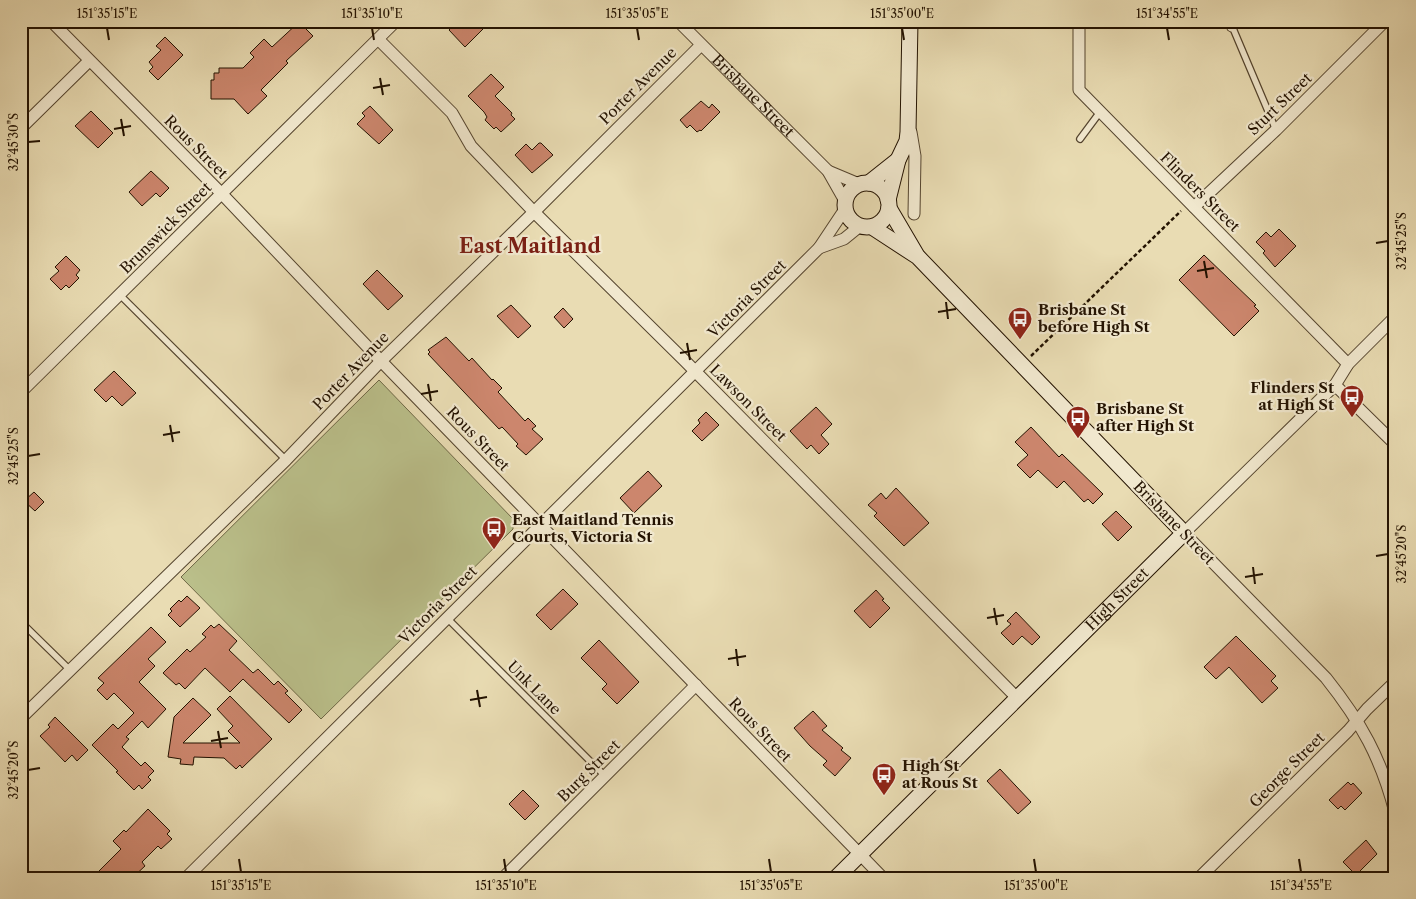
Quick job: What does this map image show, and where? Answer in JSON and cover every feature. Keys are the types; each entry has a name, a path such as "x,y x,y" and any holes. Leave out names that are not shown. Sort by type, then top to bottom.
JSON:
{"main road":[{"path":"898,160 864,184 853,188 848,194 845,205 850,220 866,227 883,220 889,204 898,160 907,141 910,21"},
{"path":"864,184 881,188 889,204"},
{"name":"Brisbane Street","path":"889,204 918,257 1184,534"},
{"name":"Brisbane Street","path":"866,227 918,257"},
{"name":"High Street","path":"836,878 1184,534"}],"street":[{"name":"Rous Street","path":"50,21 222,194 381,361 883,878"},
{"name":"Brunswick Street","path":"21,392 396,21"},
{"name":"Brisbane Street","path":"678,21 828,171 845,205"},
{"name":"Flinders Street","path":"1079,21 1079,90 1348,364"},
{"name":"Sturt Street","path":"1192,205 1276,130 1385,21"},
{"name":"Lawson Street","path":"378,39 452,114 471,146 534,212 696,372 1018,699"},
{"name":"Porter Avenue","path":"21,718 286,460 381,361 701,45"},
{"path":"21,128 89,61"},
{"path":"909,121 915,156 914,214"},
{"name":"Brisbane Street","path":"828,171 864,184"},
{"name":"Victoria Street","path":"186,878 819,248 845,205"},
{"name":"Victoria Street","path":"819,248 844,239 866,227"},
{"name":"High Street","path":"1184,534 1336,385 1348,364 1395,316"},
{"path":"1336,385 1395,444"},
{"name":"Brisbane Street","path":"1184,534 1326,678 1357,720 1378,759 1395,812"},
{"name":"George Street","path":"1199,878 1395,682"},
{"name":"Burg Street","path":"503,878 696,685"}],"lane":[{"path":"1232,24 1276,130"},
{"path":"1080,139 1100,112"},
{"path":"120,295 286,460"},
{"name":"Unk Lane","path":"446,618 605,776"},
{"path":"21,622 70,670"}],"path":[{"path":"1022,365 1192,205"}],"green space":[{"path":"379,380 513,519 513,529 321,719 181,577"}],"building":[{"path":"458,21 491,21 465,47 449,30"},
{"path":"299,22 313,36 286,61 288,63 261,90 267,96 248,114 234,99 211,99 211,80 214,80 214,73 219,73 219,68 243,68 254,57 250,53 264,39 272,47"},
{"path":"165,37 183,55 158,80 149,71 153,67 149,62 161,50 156,46"},
{"path":"491,74 504,87 495,96 512,113 511,115 515,119 501,132 496,127 494,129 485,120 487,117 484,112 468,96"},
{"path":"701,101 709,108 712,104 720,112 701,131 697,132 690,125 687,128 680,120"},
{"path":"370,106 393,130 379,144 357,124 365,116 362,113"},
{"path":"91,111 113,133 98,148 75,126"},
{"path":"539,143 553,155 532,173 515,155 526,144 532,150"},
{"path":"151,171 169,188 160,197 156,193 142,206 129,192"},
{"path":"1279,229 1296,246 1275,267 1263,253 1265,251 1256,242 1266,232 1271,237"},
{"path":"1204,255 1256,305 1254,306 1259,311 1234,336 1179,280"},
{"path":"66,256 80,270 76,275 79,278 69,288 66,285 61,290 50,279 59,271 55,267"},
{"path":"377,270 403,296 388,310 363,284"},
{"path":"511,305 531,326 518,338 497,316"},
{"path":"563,308 573,319 564,328 554,317"},
{"path":"446,337 469,361 472,358 502,388 498,392 525,421 528,418 536,426 532,429 543,439 526,455 516,446 518,444 504,429 502,427 499,429 428,354 430,352 428,350"},
{"path":"114,371 136,393 122,406 112,396 106,402 94,390"},
{"path":"816,407 832,424 821,435 829,444 819,454 811,445 807,449 790,431"},
{"path":"706,412 719,425 702,441 692,431 700,423 698,420"},
{"path":"1031,427 1059,457 1062,454 1103,494 1093,504 1088,499 1084,502 1064,481 1057,488 1038,470 1030,478 1017,465 1028,455 1015,442"},
{"path":"648,471 662,486 634,513 620,498"},
{"path":"896,488 929,523 904,546 874,516 877,513 868,505 881,493 886,499"},
{"path":"34,492 44,502 35,511 24,501"},
{"path":"1116,511 1132,527 1118,541 1102,524"},
{"path":"563,589 578,604 551,630 536,615"},
{"path":"876,590 890,608 870,628 854,611"},
{"path":"187,596 200,608 180,627 168,615 172,611 170,609 179,600 181,602"},
{"path":"1016,612 1040,637 1032,645 1022,636 1013,645 1001,633 1011,624 1007,621"},
{"path":"219,624 237,641 229,650 253,673 258,669 274,685 278,681 288,691 285,693 302,710 289,723 243,679 230,692 205,668 185,689 179,683 176,685 163,673 187,649 190,652 206,637 202,634 211,625 214,628"},
{"path":"151,627 166,642 148,659 155,666 139,682 166,709 148,728 142,721 126,737 129,739 122,747 141,766 145,762 154,771 148,777 151,780 142,789 139,785 134,790 92,745 113,724 118,729 134,713 114,693 107,700 97,690 104,683 98,678"},
{"path":"1236,636 1276,676 1271,681 1278,688 1262,703 1229,667 1216,679 1204,667"},
{"path":"599,640 639,682 617,704 602,689 607,684 581,658"},
{"path":"230,696 272,739 242,768 240,765 236,769 224,758 194,757 193,765 180,764 181,759 168,757 174,717 193,698 211,715 183,743 240,743 228,731 233,726 217,709"},
{"path":"813,711 827,726 822,730 843,748 841,750 851,758 835,776 823,765 827,761 794,728"},
{"path":"55,717 88,750 77,761 72,755 65,762 40,736 50,727 48,725"},
{"path":"1000,769 1031,802 1018,814 987,781"},
{"path":"1348,782 1351,785 1353,783 1362,793 1345,810 1341,806 1338,809 1329,800"},
{"path":"523,790 539,806 525,820 509,804"},
{"path":"148,809 170,831 167,834 172,839 161,849 158,846 142,862 145,866 132,878 92,878 121,849 113,841 124,830 126,832"},
{"path":"1366,840 1377,854 1356,875 1343,862"}],"place":[{"name":"Brisbane St before High St","path":"1020,340"},
{"name":"Flinders St at High St","path":"1352,418"},
{"name":"Brisbane St after High St","path":"1078,439"},
{"name":"East Maitland Tennis Courts, Victoria St","path":"494,550"},
{"name":"High St at Rous St","path":"884,796"}],"district":[{"name":"East Maitland","path":"530,246"}]}
